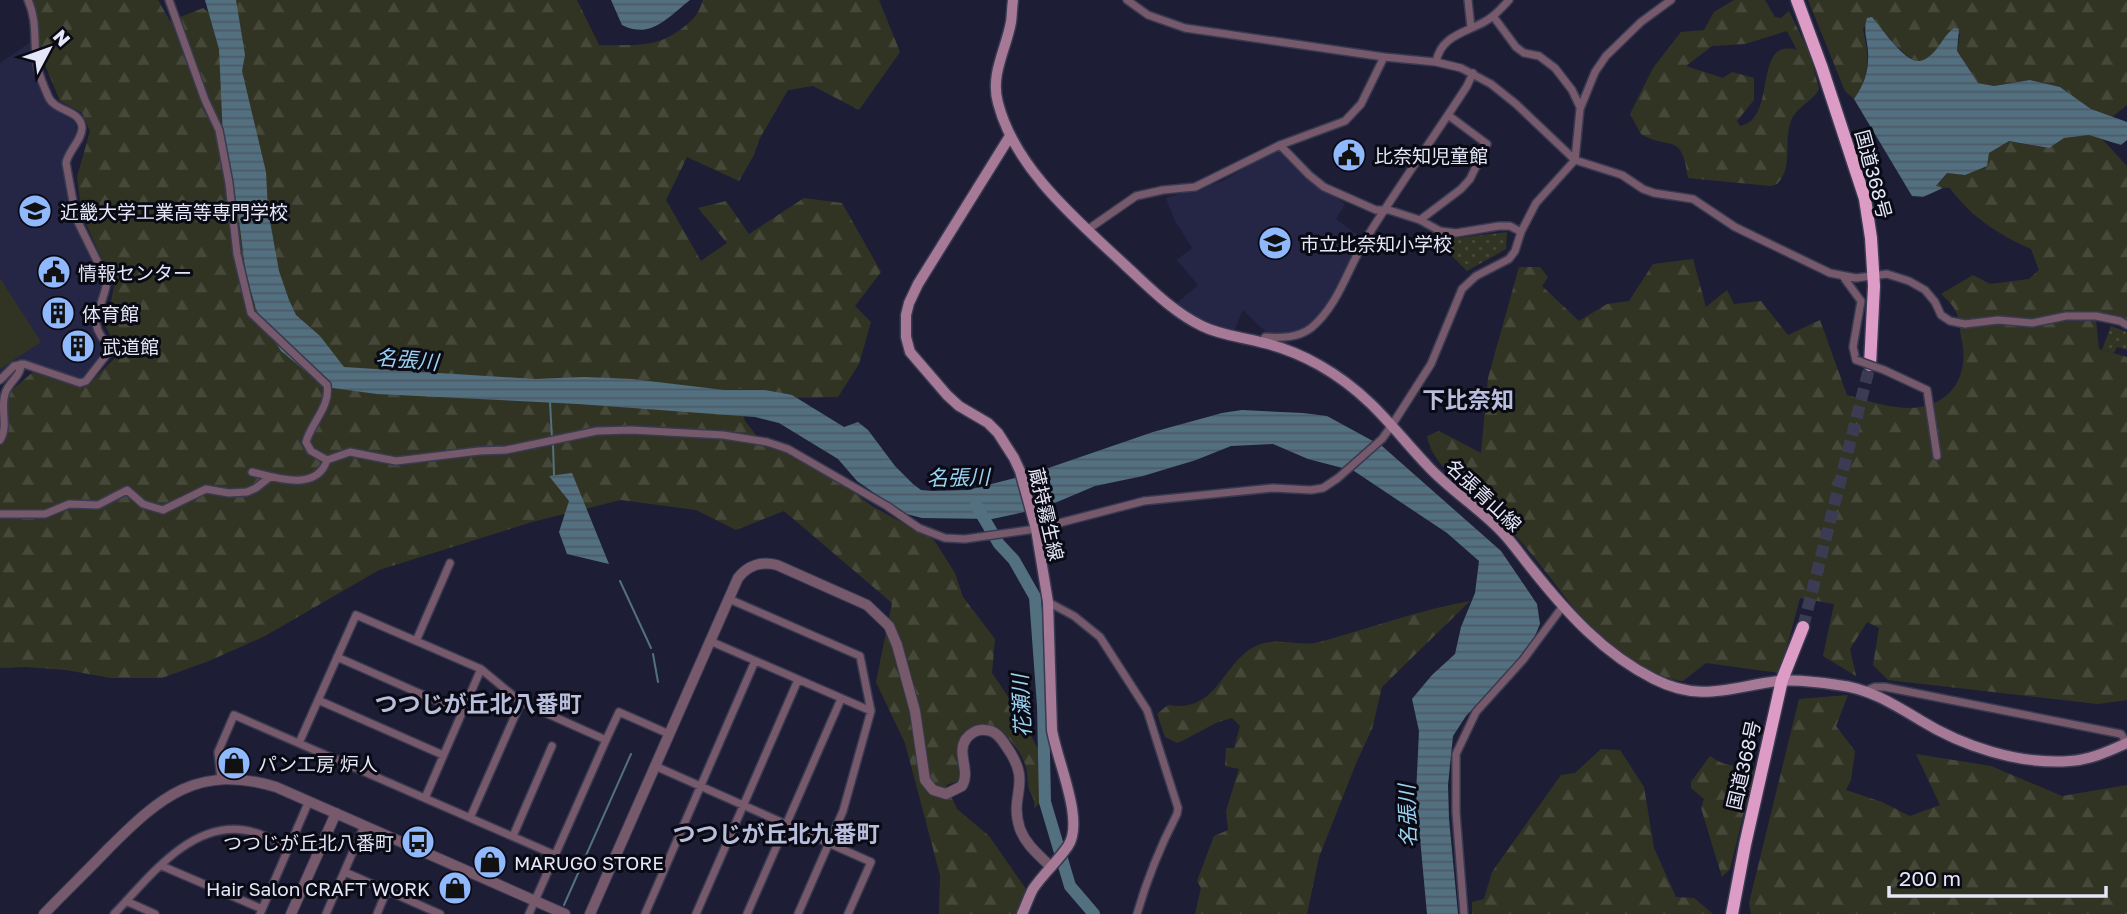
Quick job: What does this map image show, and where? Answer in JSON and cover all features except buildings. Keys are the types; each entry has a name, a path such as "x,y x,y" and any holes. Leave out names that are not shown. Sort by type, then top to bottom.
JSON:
{"highway":[{"name":"国道368号","path":"1797,0 1822,68 1864,200 1874,276 1870,365"},
{"name":"国道368号","path":"1732,914 1782,680 1803,627"}],"main road":[{"name":"名張青山線","path":"1013,0 1011,24 996,80 998,103 1010,136 1047,188 1087,230 1183,316 1207,328 1262,342 1306,358 1336,376 1367,400 1426,466 1506,536 1563,606 1615,656 1654,679 1676,688 1693,691 1720,692 1782,680 1842,685 1864,691 1900,707 1953,738 1986,750 2022,757 2072,761 2088,758 2127,743"},
{"name":"蔵持霧生線","path":"1010,136 915,290 909,303 905,326 908,344 917,362 953,401 993,428 1007,444 1020,471 1033,524 1048,601 1052,730 1055,751 1074,814 1074,829 1070,845 1033,890 1022,914"}],"street":[{"path":"0,380 14,366 28,364 80,383 86,380 111,349 99,336 95,324 107,281 76,218 67,167 66,159 81,132 81,124 76,116 57,107 48,96 37,65 36,22 28,0"},
{"path":"169,0 205,100 219,130 229,183 237,254 251,313 327,385 328,394 324,406 306,442 311,451 327,460"},
{"path":"1127,0 1148,15 1185,28 1436,62 1473,73 1492,84 1516,104 1575,160 1622,174 1654,193 1693,199 1735,227 1830,274 1844,277 1887,274 1909,281 1926,290 1941,315 1950,321 1965,324 1998,320 2032,323 2066,316 2096,316 2127,325"},
{"path":"1468,0 1471,28"},
{"path":"1436,62 1442,46 1450,38 1493,16 1509,0"},
{"path":"253,472 270,477 308,479 322,470 327,460 350,452 396,461 506,450 597,431 723,435 767,442 788,449 887,506 919,528 945,538 1002,536 1033,524 1144,502 1273,488 1323,488 1382,439 1431,364 1462,289 1476,276 1509,259 1536,203 1575,160 1580,107 1595,72 1606,56 1641,22 1671,0"},
{"path":"1493,16 1516,47 1524,53 1539,56 1555,68 1572,90 1580,107"},
{"path":"1087,230 1136,196 1195,187 1280,145 1345,121 1354,115 1361,104 1384,57"},
{"path":"1262,342 1265,337 1290,337 1303,332 1314,324 1331,304 1365,240 1473,73"},
{"path":"1420,220 1470,179 1487,144 1448,115"},
{"path":"1280,145 1324,187 1376,211 1389,210 1420,220 1440,231 1456,233 1510,226 1521,232"},
{"path":"1844,277 1861,300 1853,348 1856,360 1927,390 1937,456"},
{"path":"0,440 4,430 4,394 21,372 21,364"},
{"path":"0,514 45,514 69,504 102,505 127,490 146,505 165,509 206,489 229,493 247,492 270,477"},
{"path":"416,641 450,563"},
{"path":"590,914 738,578 746,569 757,564 770,563 873,609 889,626 915,711 928,786 939,793 958,790 966,778 962,749 968,737 974,732 984,730 997,734 1019,768 1021,783 1017,812 1021,831 1030,846 1051,867"},
{"path":"729,598 860,656 871,711 843,811 798,914"},
{"path":"1048,601 1074,616 1100,637 1147,710 1178,808 1149,872 1148,885 1136,914"},
{"path":"1464,914 1457,812 1457,754 1476,712 1523,660 1563,606"},
{"path":"299,743 356,615 481,669 521,702 607,740"},
{"path":"709,641 871,711"},
{"path":"337,657 462,712"},
{"path":"647,913 755,661"},
{"path":"425,798 481,669"},
{"path":"696,914 798,680"},
{"path":"1864,691 1885,687 2121,734 2127,743"},
{"path":"747,914 841,699"},
{"path":"318,700 443,755"},
{"path":"470,818 521,702"},
{"path":"529,914 619,712 669,734"},
{"path":"221,780 218,752 234,715 555,855"},
{"path":"513,836 552,746"},
{"path":"655,766 871,862 848,914"},
{"path":"44,914 157,803 193,785 221,780 245,780 266,784 565,914"},
{"path":"162,866 261,912 309,801"},
{"path":"291,914 336,813"},
{"path":"326,914 365,826"},
{"path":"114,914 191,840 223,830 253,832 289,847"},
{"path":"345,872 429,912 440,914"},
{"path":"377,914 387,890"},
{"path":"126,901 155,914"}],"shaded area":[{"path":"205,0 236,0 245,55 242,71 266,172 268,210 279,271 296,315 320,336 344,367 535,379 632,379 724,390 765,390 792,395 844,427 858,422 868,430 895,466 913,484 921,490 932,491 968,490 1031,474 1153,432 1242,410 1327,416 1382,446 1501,551 1537,604 1540,624 1534,638 1510,670 1466,716 1453,736 1448,785 1458,914 1427,914 1416,795 1419,731 1412,699 1432,675 1455,654 1461,627 1475,593 1479,561 1447,533 1354,471 1308,459 1273,444 1231,446 1143,476 1095,486 1043,508 992,519 922,518 903,513 857,481 838,459 779,423 755,417 578,404 377,394 325,387 281,351 258,315 246,275 239,220 223,137 219,49"},
{"path":"611,0 690,0 659,24 642,30 622,25"},
{"path":"1872,17 1900,50 1913,60 1919,61 1933,53 1951,30 1959,29 1957,51 1978,83 1994,86 2030,80 2060,87 2091,109 2127,122 2127,140 2121,145 2089,135 2064,138 2049,148 2009,141 1989,153 1987,166 1965,175 1947,173 1936,186 1943,188 1923,197 1912,196 1854,99 1864,82 1867,70 1865,27 1867,18"},
{"name":"近畿大学工業高等専門学校","path":"32,41 34,67 45,99 50,107 75,122 77,132 64,156 63,164 68,203 72,220 103,284 92,327 96,338 104,346 104,352 83,377 79,378 25,360 13,363 0,375 0,63"},
{"name":"市立比奈知小学校","path":"1280,150 1317,184 1345,204 1336,219 1363,239 1344,279 1305,329 1282,335 1268,334 1243,310 1233,333 1208,325 1175,305 1198,285 1177,260 1192,248 1174,219 1166,198 1223,181 1268,154"},
{"path":"572,473 609,564 567,554 559,532 569,501 549,476"}],"green space":[{"path":"23,0 158,0 170,21 203,8 239,35 228,0 577,0 599,45 631,45 660,41 680,30 694,17 703,0 879,0 900,52 859,110 813,86 788,90 739,181 687,157 666,200 701,261 727,243 698,208 726,201 749,234 804,198 842,203 881,272 855,306 871,322 859,364 838,397 786,398 739,389 738,397 745,421 762,443 769,448 804,455 872,506 934,540 955,573 963,597 995,639 992,673 1019,713 1041,755 1042,800 1034,809 1026,767 1019,752 1000,731 985,725 965,732 957,749 959,781 946,785 957,809 989,836 1026,889 1018,914 939,914 940,875 905,743 876,682 892,603 784,511 736,530 696,510 621,500 532,522 379,570 265,636 162,678 111,678 66,670 0,668 0,400 33,372 81,388 87,386 120,353 106,327 114,286 82,215 77,177 90,131 82,113 60,101"},
{"path":"1734,0 1765,0 1775,17 1781,18 1789,11 1810,54 1819,89 1791,121 1787,162 1777,184 1771,186 1688,178 1678,147 1641,134 1630,114 1653,68 1681,32 1704,30 1714,12","holes":["1787,31 1797,50 1783,49 1774,55 1759,109 1752,120 1740,126 1737,121 1754,100 1754,78 1732,72 1723,78 1686,66 1712,46 1745,44"]},
{"path":"1808,0 2127,0 2127,105 2112,117 2091,109 2060,87 2031,80 1994,86 1978,83 1957,51 1960,34 1949,31 1931,56 1917,61 1903,52 1872,17 1863,29 1867,48 1866,73 1854,99 1845,91"},
{"path":"2089,135 2102,139 2127,166 2127,322 2095,311 2099,349 2127,357 2127,700 2098,704 1888,680 1873,665 1879,628 1867,622 1850,649 1856,676 1823,656 1834,604 1800,598 1780,673 1706,663 1683,681 1664,677 1628,658 1593,630 1506,525 1448,472 1430,447 1427,436 1439,431 1481,453 1488,378 1519,267 1540,267 1548,277 1542,286 1579,321 1607,304 1629,301 1653,264 1693,259 1706,307 1727,290 1734,304 1761,301 1788,335 1820,320 1847,395 1903,408 1936,402 1954,388 1962,367 1963,354 1957,314 1941,294 1973,275 1990,284 2029,279 2039,270 2031,249 1986,224 1966,207 1950,188 1936,187 1947,173 1965,175 1989,153 2009,141 2048,148 2064,138"},
{"path":"1507,232 1506,249 1467,271 1446,250 1449,239"},
{"path":"0,278 41,342 0,369"},
{"path":"2111,326 2127,332 2127,350 2117,347 2114,353 2102,350"},
{"path":"1470,601 1382,687 1372,729 1319,857 1307,914 1195,914 1201,888 1197,881 1214,836 1228,830 1226,811 1239,769 1225,766 1226,748 1234,748 1240,726 1232,718 1177,743 1165,737 1157,714 1168,705 1186,705 1199,701 1220,683 1237,660 1261,644 1320,642 1413,614"},
{"path":"1848,695 1836,726 1855,751 1851,780 1846,790 1882,802 1910,816 1940,805 1916,754 1991,766 2062,796 2127,785 2127,914 1751,914 1749,903 1799,699"},
{"path":"1601,749 1620,750 1644,787 1654,848 1676,897 1694,898 1713,914 1472,914 1472,902 1484,899 1492,872 1561,775 1575,773"},
{"path":"1710,756 1727,765 1754,771 1730,869 1722,877 1701,808 1704,799 1691,788 1691,782"}],"waterway":[{"path":"550,402 552,439"},
{"path":"553,444 554,475"},
{"name":"花瀬川","path":"976,505 999,544 1014,560 1035,597 1043,706 1045,802 1070,886 1094,914"},
{"path":"620,581 651,648"},
{"path":"653,654 658,682"},
{"path":"564,905 631,754"}],"tunnel":[{"path":"1803,627 1870,365"}],"place":[{"name":"比奈知児童館","path":"1349,155"},
{"name":"近畿大学工業高等専門学校","path":"35,211"},
{"name":"市立比奈知小学校","path":"1275,243"},
{"name":"情報センター","path":"54,272"},
{"name":"体育館","path":"58,313"},
{"name":"武道館","path":"78,346"},
{"name":"パン工房 炉人","path":"234,763"},
{"name":"つつじが丘北八番町","path":"418,842"},
{"name":"MARUGO STORE","path":"490,862"},
{"name":"Hair Salon CRAFT WORK","path":"455,888"}],"district":[{"name":"下比奈知","path":"1468,399"},
{"name":"つつじが丘北八番町","path":"478,703"},
{"name":"つつじが丘北九番町","path":"776,833"}],"water label":[{"name":"名張川","path":"407,359"},
{"name":"名張川","path":"958,477"},
{"name":"名張川","path":"1407,816"}]}
